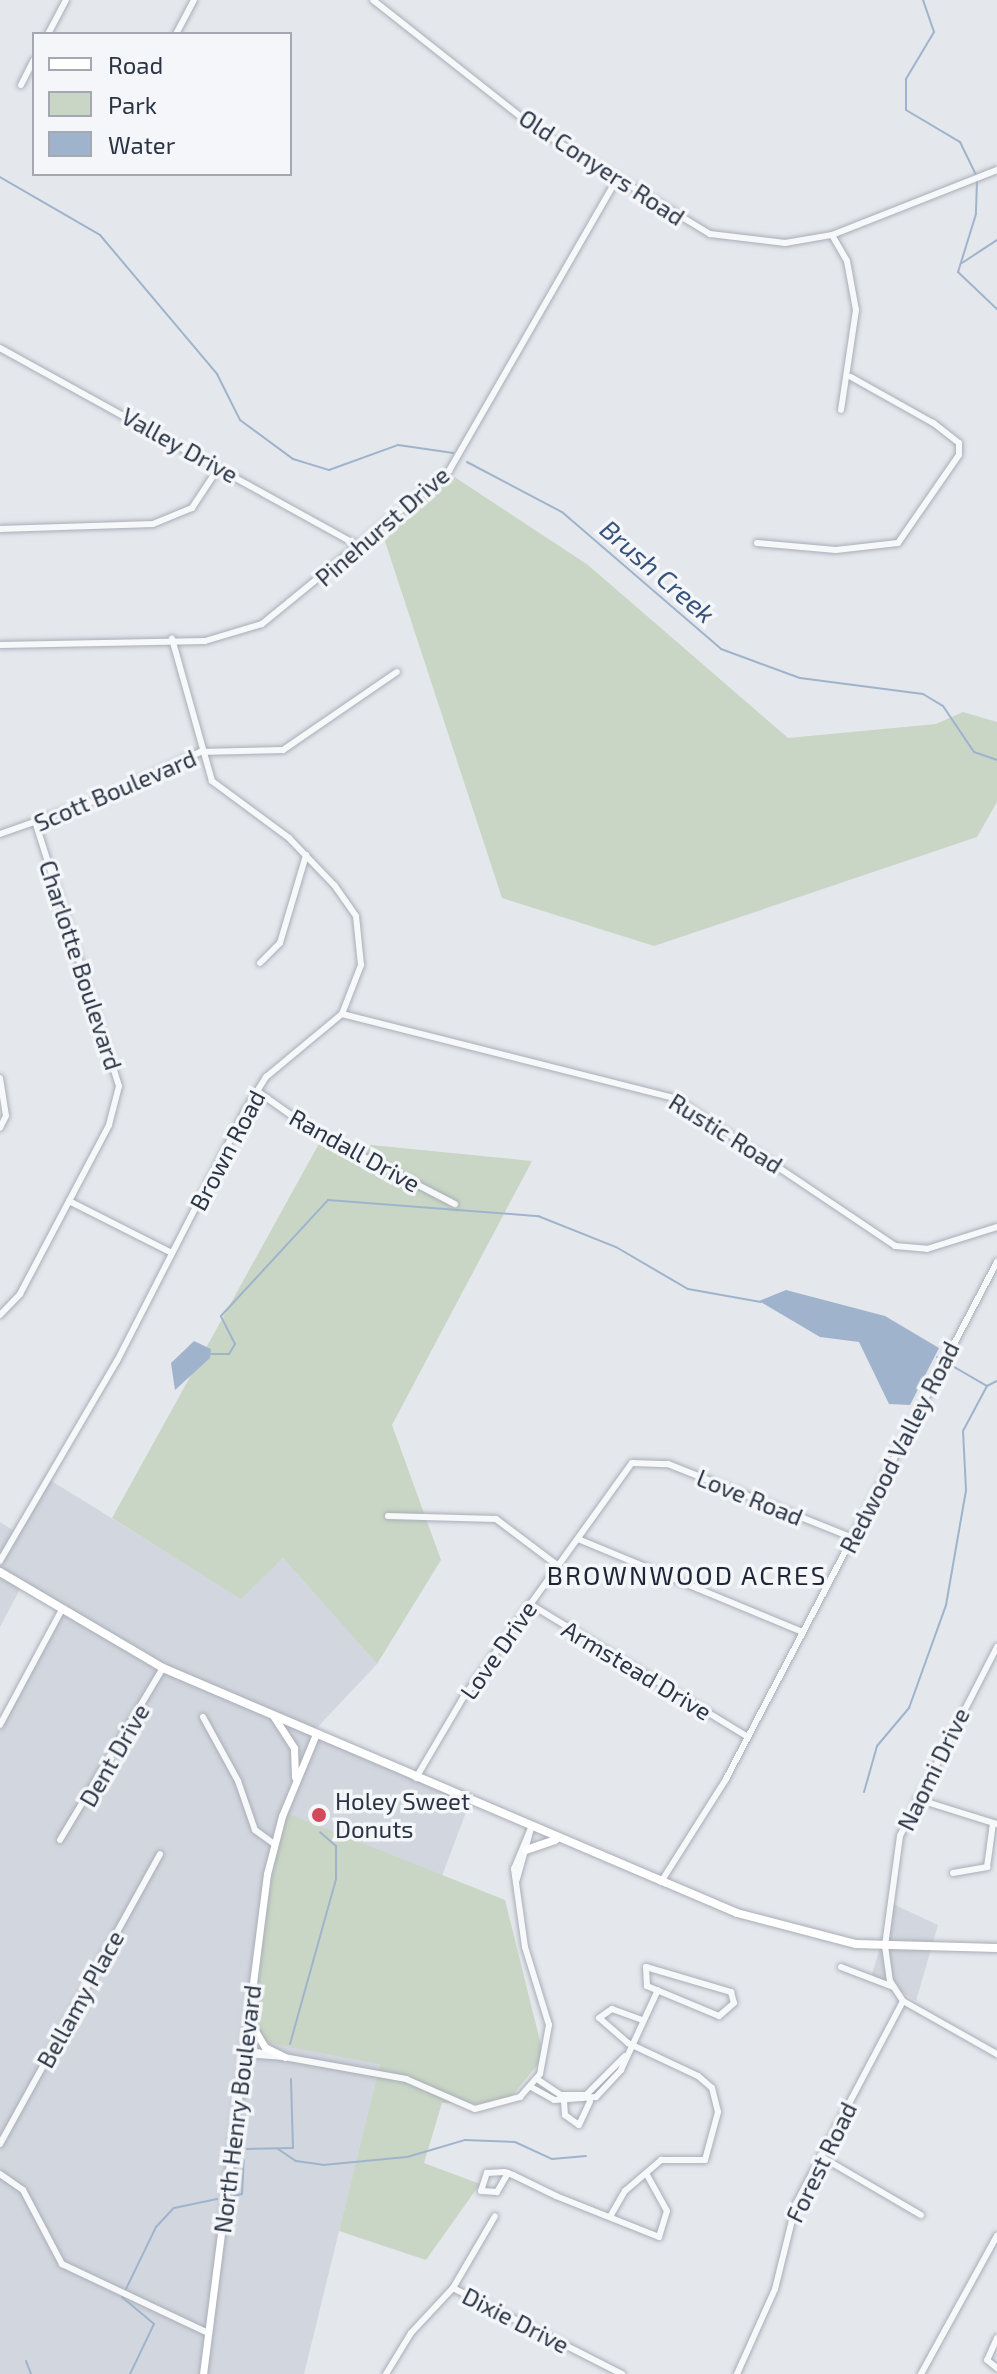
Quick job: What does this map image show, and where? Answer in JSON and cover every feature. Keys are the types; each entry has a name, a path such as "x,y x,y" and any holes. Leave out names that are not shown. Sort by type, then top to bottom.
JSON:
{"highway":[{"path":"0,1572 61,1611 163,1668 661,1882 802,1933 885,1946 997,1948"},
{"path":"526,1850 560,1840"}],"main road":[{"path":"274,1717 294,1748 294,1783"},
{"name":"North Henry Boulevard","path":"203,2374 274,1844 294,1783 316,1734"},
{"path":"249,2017 253,2035 285,2057"}],"street":[{"path":"49,32 66,0"},
{"path":"177,32 194,0"},
{"name":"Old Conyers Road","path":"373,0 615,182 710,234 785,243 832,235 997,170"},
{"path":"21,85 32,64"},
{"name":"Pinehurst Drive","path":"0,645 172,639 205,641 262,624 424,494 472,439 615,182"},
{"path":"832,235 847,261 856,310 851,377 841,410"},
{"name":"Valley Drive","path":"0,348 358,546"},
{"path":"757,543 836,550 898,543 959,455 959,443 933,423 851,377"},
{"path":"0,529 153,524 192,508 219,467"},
{"name":"Brown Road","path":"0,1561 172,1253 257,1091 342,1014 361,965 361,933 349,905 306,855 230,801 200,752 172,639"},
{"name":"Scott Boulevard","path":"0,834 36,824 200,752 283,750 397,672"},
{"name":"Charlotte Boulevard","path":"0,1315 20,1294 109,1125 119,1086 36,824"},
{"path":"260,963 280,943 306,855"},
{"name":"Rustic Road","path":"342,1014 675,1098 895,1246 927,1249 997,1227"},
{"path":"0,1078 6,1116 0,1128"},
{"name":"Randall Drive","path":"257,1091 312,1130 455,1204"},
{"path":"69,1201 172,1253"},
{"name":"Redwood Valley Road","path":"661,1882 853,1538 997,1262"},
{"name":"Love Road","path":"645,1459 853,1538"},
{"name":"Love Drive","path":"417,1776 530,1604 624,1470 645,1459"},
{"path":"388,1516 496,1519 557,1565"},
{"path":"578,1539 802,1632"},
{"name":"Armstead Drive","path":"530,1604 745,1735"},
{"path":"0,1725 61,1611"},
{"name":"Naomi Drive","path":"893,1987 885,1946 895,1857 917,1799 997,1647"},
{"name":"Dent Drive","path":"60,1840 163,1668"},
{"path":"203,1717 238,1781 255,1830 274,1844"},
{"path":"917,1799 995,1824 987,1867 953,1873"},
{"path":"517,1879 531,1828"},
{"path":"245,2052 406,2079 475,2109 531,2087 537,2079 549,2025 525,1947 517,1879 516,1858 531,1828"},
{"name":"Bellamy Place","path":"0,2144 160,1854"},
{"path":"646,1967 731,1992 734,2003 719,2016 658,1990 644,1983 646,1967"},
{"path":"841,1967 893,1987 903,2001 997,2054"},
{"path":"564,2101 568,2119 579,2125 590,2101 621,2070 628,2043 658,1990"},
{"name":"Forest Road","path":"737,2374 775,2289 796,2204 903,2001"},
{"path":"611,2215 646,2173 668,2157 705,2160 718,2102 698,2076 628,2043 603,2025 600,2014 618,2010 640,2019"},
{"path":"537,2079 561,2095 586,2095 625,2056"},
{"path":"531,2087 564,2101 590,2101"},
{"path":"820,2156 921,2215"},
{"path":"508,2173 497,2192 481,2191 487,2173 508,2173 664,2235 667,2211 646,2173"},
{"path":"0,2174 23,2190 62,2264 208,2333"},
{"path":"386,2374 411,2333 453,2288 495,2216"},
{"path":"921,2374 997,2236"},
{"name":"Dixie Drive","path":"453,2288 622,2374"},
{"path":"997,2338 987,2360 997,2368"}],"shaded area":[{"path":"45,1477 241,1598 283,1558 377,1664 313,1732 471,1799 442,1876 284,1813 380,2064 304,2374 0,2374 0,1726 61,1611 20,1589 0,1627 0,1522 16,1532"},
{"path":"893,1904 938,1925 916,2001 872,1974"}],"green space":[{"path":"447,472 588,565 788,738 936,724 963,712 997,722 997,802 977,837 654,946 502,898 381,529"},
{"path":"321,1140 532,1161 392,1425 441,1560 377,1664 283,1558 241,1599 112,1518"},
{"path":"284,1812 505,1900 544,2057 505,2104 442,2103 424,2163 480,2184 426,2260 339,2231 380,2064 244,2038"}],"water":[{"path":"786,1290 885,1316 939,1348 910,1405 889,1404 859,1342 820,1337 759,1301"},
{"path":"194,1341 211,1349 210,1358 175,1390 171,1363"}],"waterway":[{"path":"923,0 934,32 906,79 906,110 960,142 976,175"},
{"name":"Brush Creek","path":"0,177 100,235 217,374 240,420 293,459 329,470 398,445 453,453"},
{"path":"977,181 976,214 958,272 997,309"},
{"path":"962,263 997,240"},
{"name":"Brush Creek","path":"467,462 562,512 721,649 800,678 923,694 943,706 974,752 997,760"},
{"path":"211,1354 229,1354 235,1344 221,1316 328,1200 538,1216 616,1247 688,1289 761,1302"},
{"path":"937,1357 987,1386"},
{"path":"864,1792 877,1746 909,1708 946,1605 966,1490 963,1431 987,1386 997,1381"},
{"path":"290,2044 336,1879 336,1846 320,1832"},
{"path":"247,2149 293,2148 291,2079"},
{"path":"278,2149 296,2161 323,2165 407,2157 465,2140 515,2142 552,2159 586,2156"},
{"path":"234,2196 242,2194 244,2160"},
{"path":"126,2289 156,2227 174,2208 217,2199"},
{"path":"122,2297 154,2324 130,2374"},
{"path":"26,2361 31,2374"}],"place":[{"name":"Holey Sweet Donuts","path":"319,1815"}],"district":[{"name":"BROWNWOOD ACRES","path":"687,1575"}]}
